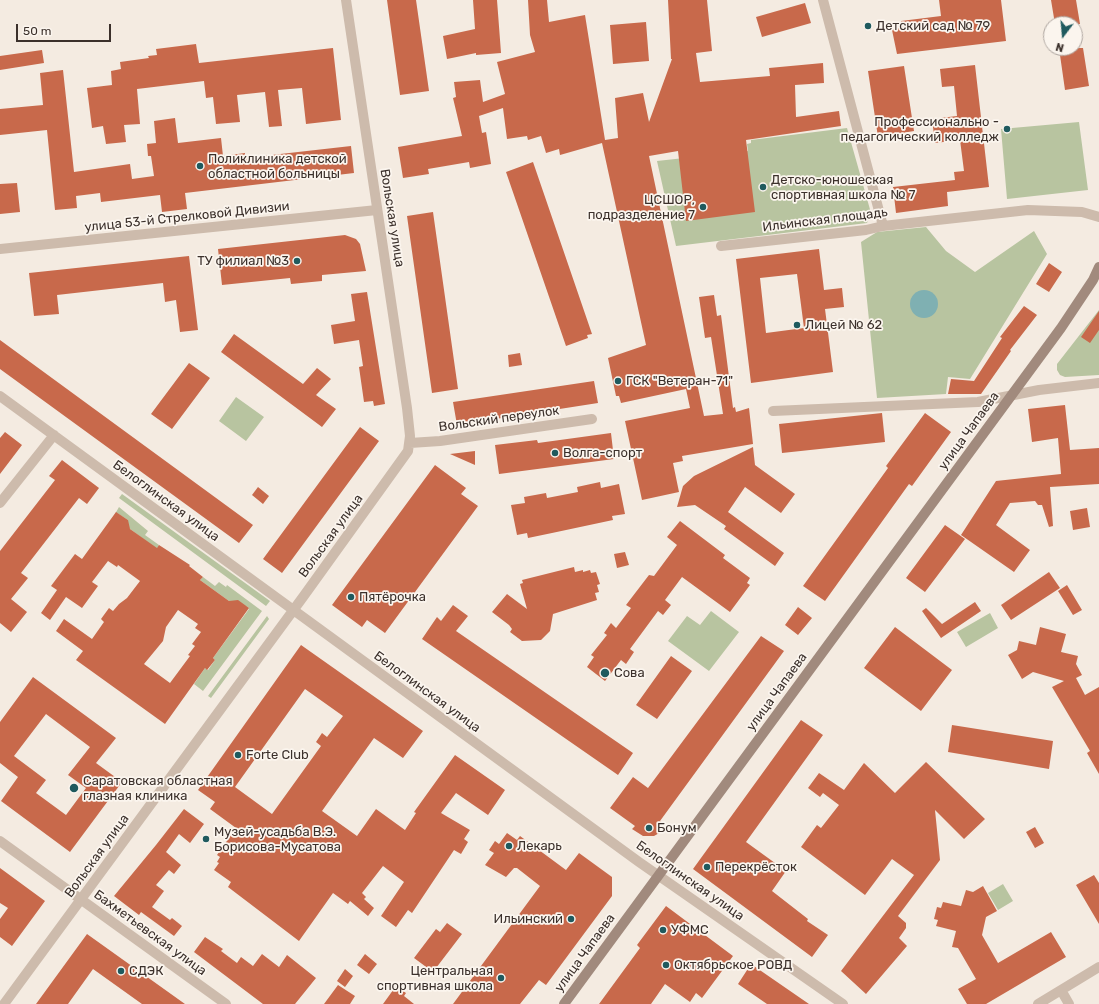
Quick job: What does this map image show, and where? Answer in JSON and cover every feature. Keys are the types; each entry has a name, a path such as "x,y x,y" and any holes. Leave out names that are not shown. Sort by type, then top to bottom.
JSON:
{"street":[{"name":"Вольская улица","path":"4,1004 408,451 410,443 407,408 346,0"},
{"path":"823,0 883,226"},
{"name":"улица 53-й Стрелковой Дивизии","path":"0,249 377,210"},
{"name":"Ильинская площадь","path":"721,246 1028,210 1082,212 1099,217"},
{"path":"1011,395 1061,328 1098,272"},
{"path":"772,411 978,402 1039,390 1099,383"},
{"name":"улица Чапаева","path":"564,1004 1011,395"},
{"name":"Белоглинская улица","path":"0,396 658,876 843,1004"},
{"name":"Вольский переулок","path":"410,443 448,440 592,419"},
{"path":"0,503 54,435"},
{"name":"Бахметьевская улица","path":"0,841 226,1004"},
{"path":"1038,1004 1098,970"},
{"path":"1061,990 1069,1004"}],"green space":[{"path":"1079,122 1088,190 1007,199 1001,129"},
{"name":"Детско-юношеская спортивная школа № 7","path":"847,128 871,213 867,223 676,246 657,161 748,151 747,144 751,143 751,140"},
{"path":"926,227 946,251 975,272 1034,231 1047,254 970,379 948,377 946,394 877,398 861,242 877,232"},
{"path":"1099,310 1099,375 1065,377 1060,375 1057,370 1057,364"},
{"path":"236,397 264,417 246,441 219,421"},
{"path":"122,494 270,601 266,606 119,498"},
{"path":"119,507 148,531 145,535 159,545 157,549 126,526 128,520 117,513 115,514"},
{"path":"203,577 215,586 219,582 226,587 227,585 262,611 203,691 194,684 205,668 208,670 215,660 213,658 249,609 248,607 233,604 200,580"},
{"path":"711,611 739,632 709,671 668,641 687,616 700,625"},
{"path":"990,613 998,628 966,647 957,632"},
{"path":"267,616 269,619 211,698 208,696"},
{"path":"1003,884 1013,901 998,910 988,893"}],"water":[{"path":"924,290 934,294 938,304 934,314 924,318 914,314 910,304 914,294"}],"building":[{"path":"387,0 416,0 429,91 400,95"},
{"path":"473,0 497,0 501,53 476,55 476,53 447,59 443,36 475,29"},
{"path":"528,0 547,0 549,22 585,15 605,140 618,138 615,98 643,93 649,122 672,59 668,0 707,0 712,51 696,53 700,82 770,76 769,68 823,63 824,83 795,85 796,117 839,111 841,126 746,140 755,212 686,221 678,151 649,156 704,416 723,414 711,337 705,338 699,297 714,295 717,316 721,315 733,408 735,407 736,412 749,408 753,444 682,456 683,461 673,463 679,492 642,500 625,421 690,408 686,389 621,403 619,396 616,396 608,358 646,345 602,143 560,155 559,149 546,153 541,136 528,140 527,136 507,139 503,108 479,116 482,133 486,132 491,164 470,168 469,162 428,169 429,174 403,178 398,147 462,136 453,98 456,97 454,82 480,80 483,102 505,94 497,62 535,52 530,35"},
{"path":"939,0 1001,0 1006,41 897,54 892,30 902,27 901,21 941,16"},
{"path":"1051,0 1076,0 1079,16 1054,16"},
{"path":"805,3 811,23 762,37 756,17"},
{"path":"646,22 649,61 613,64 610,25"},
{"path":"196,44 199,63 333,48 341,120 306,124 302,88 278,90 282,126 269,127 265,92 237,95 240,122 216,124 213,97 206,98 204,81 137,89 140,124 124,125 126,142 106,144 103,126 92,128 87,88 112,85 111,71 121,69 120,62 149,58 148,56 157,55 156,49"},
{"path":"1083,48 1089,86 1065,90 1060,56 1083,56"},
{"path":"42,50 44,63 0,70 0,56"},
{"path":"975,65 989,187 947,192 948,206 896,213 893,187 955,180 954,172 964,171 960,140 935,143 932,119 957,116 954,86 942,87 940,69"},
{"path":"904,66 914,131 878,137 868,71"},
{"path":"63,70 74,172 130,164 132,179 154,176 151,156 148,156 147,144 156,143 154,121 175,118 178,143 221,138 223,156 245,153 245,158 351,146 354,173 185,193 187,209 162,212 160,195 101,202 100,193 76,196 77,208 55,210 47,130 0,135 0,109 43,105 40,73"},
{"path":"533,162 592,334 587,335 588,338 566,346 506,172"},
{"path":"17,183 20,212 0,214 0,184"},
{"path":"433,212 458,389 432,393 407,216"},
{"name":"ТУ филиал №3","path":"345,235 356,239 360,244 366,271 322,275 322,281 291,284 290,278 222,285 218,249"},
{"path":"819,249 824,290 842,288 844,307 825,309 833,372 751,383 736,259","holes":["797,274 804,328 766,333 760,278"]},
{"path":"189,256 198,330 180,332 176,300 165,302 163,283 57,295 59,314 34,316 29,273"},
{"path":"1049,263 1062,272 1049,292 1036,284"},
{"path":"367,292 385,404 374,406 373,401 364,402 359,367 363,366 359,340 334,344 331,325 355,321 351,294"},
{"path":"1024,306 1037,315 1010,350 1011,351 981,394 948,394 951,379 974,381 1002,338 1000,337"},
{"path":"1099,311 1099,330 1090,343 1081,337"},
{"path":"234,334 303,384 317,368 331,379 316,395 336,409 322,427 221,352"},
{"path":"0,340 253,525 239,543 0,369"},
{"path":"520,353 522,365 509,367 508,355"},
{"path":"189,363 210,378 172,429 151,414"},
{"path":"594,381 598,403 457,425 453,402"},
{"path":"1065,405 1070,450 1099,448 1099,484 1050,487 1053,526 1049,527 1042,505 1038,505 1035,501 1010,503 996,525 1030,550 1014,572 961,535 996,481 1061,474 1058,438 1032,442 1028,409"},
{"path":"882,413 885,442 782,453 779,424"},
{"path":"925,413 951,432 912,486 909,484 825,601 803,586 888,468 886,466"},
{"path":"360,427 379,441 282,573 263,559"},
{"path":"5,432 22,445 0,474 0,438"},
{"name":"Волга-спорт","path":"611,433 614,459 499,474 495,445 537,440 538,443"},
{"path":"753,447 755,465 795,494 781,513 745,487 728,512 784,553 775,566 724,529 726,526 695,505 677,507 683,486 694,476"},
{"path":"475,451 475,465 450,454"},
{"path":"62,460 99,488 87,504 79,498 21,573 28,578 11,599 27,612 11,632 0,623 0,551 55,480 49,476"},
{"path":"435,465 466,488 461,494 478,506 385,633 367,620 362,627 332,605"},
{"path":"600,482 601,488 619,484 625,514 612,516 613,520 528,538 527,533 517,535 511,505 525,503 524,497 546,493 547,498 578,492 577,487"},
{"path":"258,487 269,496 263,504 252,495"},
{"path":"1087,508 1090,527 1073,530 1070,511"},
{"path":"116,512 128,520 130,529 157,548 159,545 190,565 189,566 203,577 200,580 229,601 238,600 249,608 213,658 215,660 207,670 205,668 165,724 76,660 83,651 56,631 64,619 92,639 104,622 101,619 109,608 113,611 127,598 140,581 118,565 117,567 108,561 92,582 98,586 82,608 66,597 50,620 41,613 57,590 51,586 75,554 82,559","holes":["178,610 198,624 195,628 201,632 192,644 195,646 188,655 190,656 170,683 144,664 163,641 166,627"]},
{"path":"680,521 725,555 723,558 750,578 747,583 750,585 730,612 682,577 665,600 671,605 663,615 658,611 630,649 634,652 626,664 621,660 605,681 587,667 594,657 591,655 607,635 604,633 611,623 616,628 631,608 626,605 649,575 654,576 677,545 667,537"},
{"path":"945,525 965,539 925,592 906,578"},
{"path":"625,552 629,565 617,568 614,554"},
{"path":"574,567 575,572 590,570 591,573 596,572 600,584 597,585 599,592 595,593 597,600 553,614 550,631 541,640 522,641 510,632 512,629 509,625 492,612 507,594 527,609 520,584 523,583 522,580"},
{"path":"1049,572 1060,588 1011,620 1001,605"},
{"path":"1067,585 1082,610 1073,615 1058,591"},
{"path":"975,602 981,611 941,638 922,611 926,608 942,624"},
{"path":"453,605 468,616 456,631 633,753 618,775 422,639 437,617 441,621"},
{"path":"798,607 812,618 798,635 785,625"},
{"path":"895,627 952,670 921,711 864,668"},
{"path":"1040,627 1066,634 1061,652 1078,656 1076,664 1082,675 1076,678 1085,695 1099,687 1099,774 1087,753 1090,751 1052,687 1064,681 1033,672 1022,679 1008,655 1017,650 1019,641 1036,645"},
{"path":"761,636 784,651 660,821 665,824 661,832 654,836 643,836 632,829 635,826 610,808 633,777 648,788"},
{"path":"301,645 423,731 403,758 374,738 322,811 357,836 376,809 405,830 416,813 414,812 455,755 505,790 488,815 456,793 441,813 470,830 464,839 468,842 461,854 454,850 412,913 408,910 396,927 381,916 404,882 383,866 362,893 366,897 364,899 374,908 368,916 350,901 348,904 333,893 299,941 228,887 231,882 214,870 219,863 217,862 220,857 217,855 236,828 210,809 215,802 198,790","holes":["305,689 343,716 327,737 322,733 316,742 321,746 272,814 235,787"]},
{"path":"671,656 692,671 657,719 636,705"},
{"path":"33,677 116,738 96,763 122,782 70,852 1,801 18,777 0,763 0,722","holes":["46,714 90,747 68,775 86,788 66,815 36,793 46,780 14,756"]},
{"path":"801,720 823,735 746,842 786,871 772,891 808,919 807,921 828,935 812,957 693,869"},
{"path":"952,725 1053,741 1049,769 948,752"},
{"path":"926,762 985,819 964,839 935,810 940,860 898,916 906,923 906,928 899,938 907,946 866,994 841,971 914,875 892,859 865,895 801,847 817,825 821,828 839,805 823,793 820,797 808,788 819,773 844,790 864,763 895,793"},
{"path":"184,809 204,824 190,843 179,834 166,852 181,865 174,874 169,870 156,885 164,891 152,907 170,920 172,918 182,926 174,936 141,912 139,915 114,896"},
{"path":"1035,827 1044,843 1035,848 1026,832"},
{"path":"507,833 517,840 520,836 566,870 579,853 612,877 612,896 546,985 539,980 520,1004 453,1004 540,886 517,868 514,868 506,877 485,865 494,853 489,850 495,841 499,844"},
{"path":"0,868 45,901 12,946 0,937 0,919 8,908 0,903"},
{"path":"1094,875 1099,883 1099,924 1076,885"},
{"path":"983,886 997,911 986,917 982,935 998,963 1051,932 1066,957 986,1004 967,1004 958,989 976,979 958,948 952,947 956,931 936,926 938,920 934,919 937,907 941,908 943,902 961,906 966,890 973,892"},
{"path":"666,906 733,956 702,998 696,993 690,1002 665,984 651,1004 599,1004 640,948 637,945"},
{"path":"447,923 462,934 433,972 414,958 436,929 440,932"},
{"path":"87,934 185,1004 142,1004 93,969 68,1004 36,1004"},
{"path":"205,937 223,949 221,951 237,963 241,957 253,966 262,954 279,967 287,955 316,978 295,1004 263,1004 194,952"},
{"path":"365,954 377,964 369,974 357,965"},
{"path":"751,964 809,1004 767,1004 738,984"},
{"path":"345,969 353,976 345,987 337,981"},
{"path":"338,985 355,996 350,1004 324,1004"},
{"path":"396,986 406,993 404,996 414,1004 383,1004"}],"place":[{"name":"Детский сад № 79","path":"868,26"},
{"name":"Профессионально - педагогический колледж","path":"1007,129"},
{"name":"Поликлиника детской областной больницы","path":"200,166"},
{"name":"Детско-юношеская спортивная школа № 7","path":"763,187"},
{"name":"ЦСШОР, подразделение 7","path":"703,207"},
{"name":"ТУ филиал №3","path":"297,261"},
{"name":"Лицей № 62","path":"797,325"},
{"name":"ГСК \"Ветеран-71\"","path":"618,381"},
{"name":"Волга-спорт","path":"555,453"},
{"name":"Пятёрочка","path":"351,597"},
{"name":"Сова","path":"605,673"},
{"name":"Forte Club","path":"238,755"},
{"name":"Саратовская областная глазная клиника","path":"74,788"},
{"name":"Бонум","path":"649,828"},
{"name":"Музей-усадьба В.Э. Борисова-Мусатова","path":"206,839"},
{"name":"Лекарь","path":"509,846"},
{"name":"Перекрёсток","path":"707,867"},
{"name":"Ильинский","path":"571,919"},
{"name":"УФМС","path":"663,930"},
{"name":"Октябрьское РОВД","path":"666,965"},
{"name":"СДЭК","path":"121,971"},
{"name":"Центральная спортивная школа","path":"501,978"}]}
